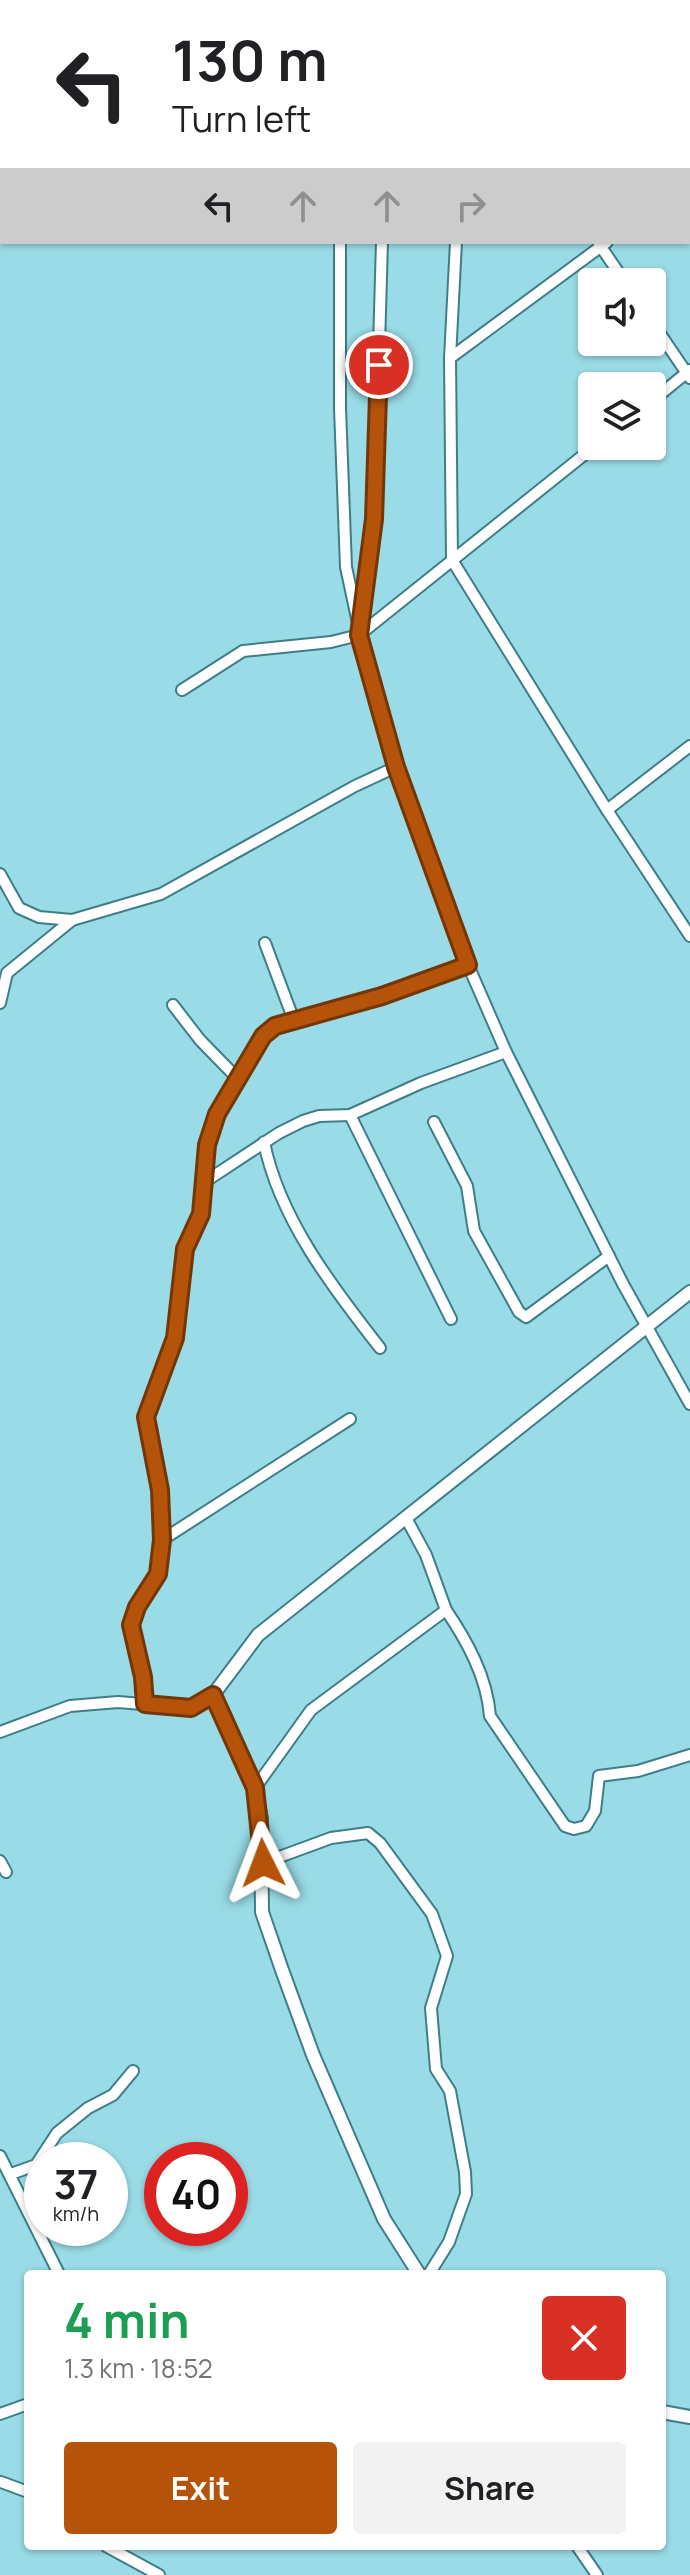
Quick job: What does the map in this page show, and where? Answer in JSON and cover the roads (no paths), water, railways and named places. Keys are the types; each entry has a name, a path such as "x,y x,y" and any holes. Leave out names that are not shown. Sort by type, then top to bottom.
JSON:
{"street":[{"path":"340,244 340,408 346,567 359,631 396,767 468,965 506,1052 646,1329 662,1350 690,1404"},
{"path":"359,631 374,519 382,244"},
{"path":"456,244 450,358 452,560 607,810 690,936"},
{"path":"450,358 602,244 617,268"},
{"path":"666,342 689,374 666,391"},
{"path":"182,690 243,651 331,642 359,631 578,460"},
{"path":"607,810 690,746"},
{"path":"0,874 19,908 39,917 72,920 161,894 355,786 396,767"},
{"path":"0,1003 7,973 72,920"},
{"path":"265,943 293,1018"},
{"path":"145,1704 143,1677 131,1625 137,1607 158,1574 162,1540 160,1490 146,1417 175,1338 185,1249 201,1214 207,1145 217,1114 263,1036 293,1018 382,996 468,965"},
{"path":"173,1005 200,1040 237,1078"},
{"path":"206,1181 264,1142 311,1119 350,1115 421,1083 506,1052"},
{"path":"350,1115 451,1319"},
{"path":"434,1122 467,1186 474,1231 519,1312 531,1317 609,1256"},
{"path":"264,1142 270,1175 286,1205 345,1304 380,1348"},
{"path":"0,1732 70,1706 145,1704 191,1708 213,1695 258,1635 690,1292"},
{"path":"162,1540 350,1419"},
{"path":"406,1518 426,1555 446,1610 463,1635 475,1662 490,1716 565,1826 574,1829 586,1826 595,1811 599,1776 610,1772 638,1771 690,1755"},
{"path":"255,1788 311,1710 446,1610"},
{"path":"213,1695 255,1788 263,1863 262,1912 313,2055 384,2219 416,2270"},
{"path":"263,1863 331,1838 372,1835 408,1879 437,1924 447,1956 431,2008 436,2069 450,2091 466,2194 449,2242 432,2270"},
{"path":"0,1861 6,1872"},
{"path":"11,2174 36,2165 57,2133 88,2108 113,2095 133,2071"},
{"path":"0,2156 57,2270"},
{"path":"0,2414 24,2405"},
{"path":"666,2413 690,2417"},
{"path":"1,2482 24,2491"},
{"path":"113,2550 159,2575"},
{"path":"580,2550 597,2575"}]}
